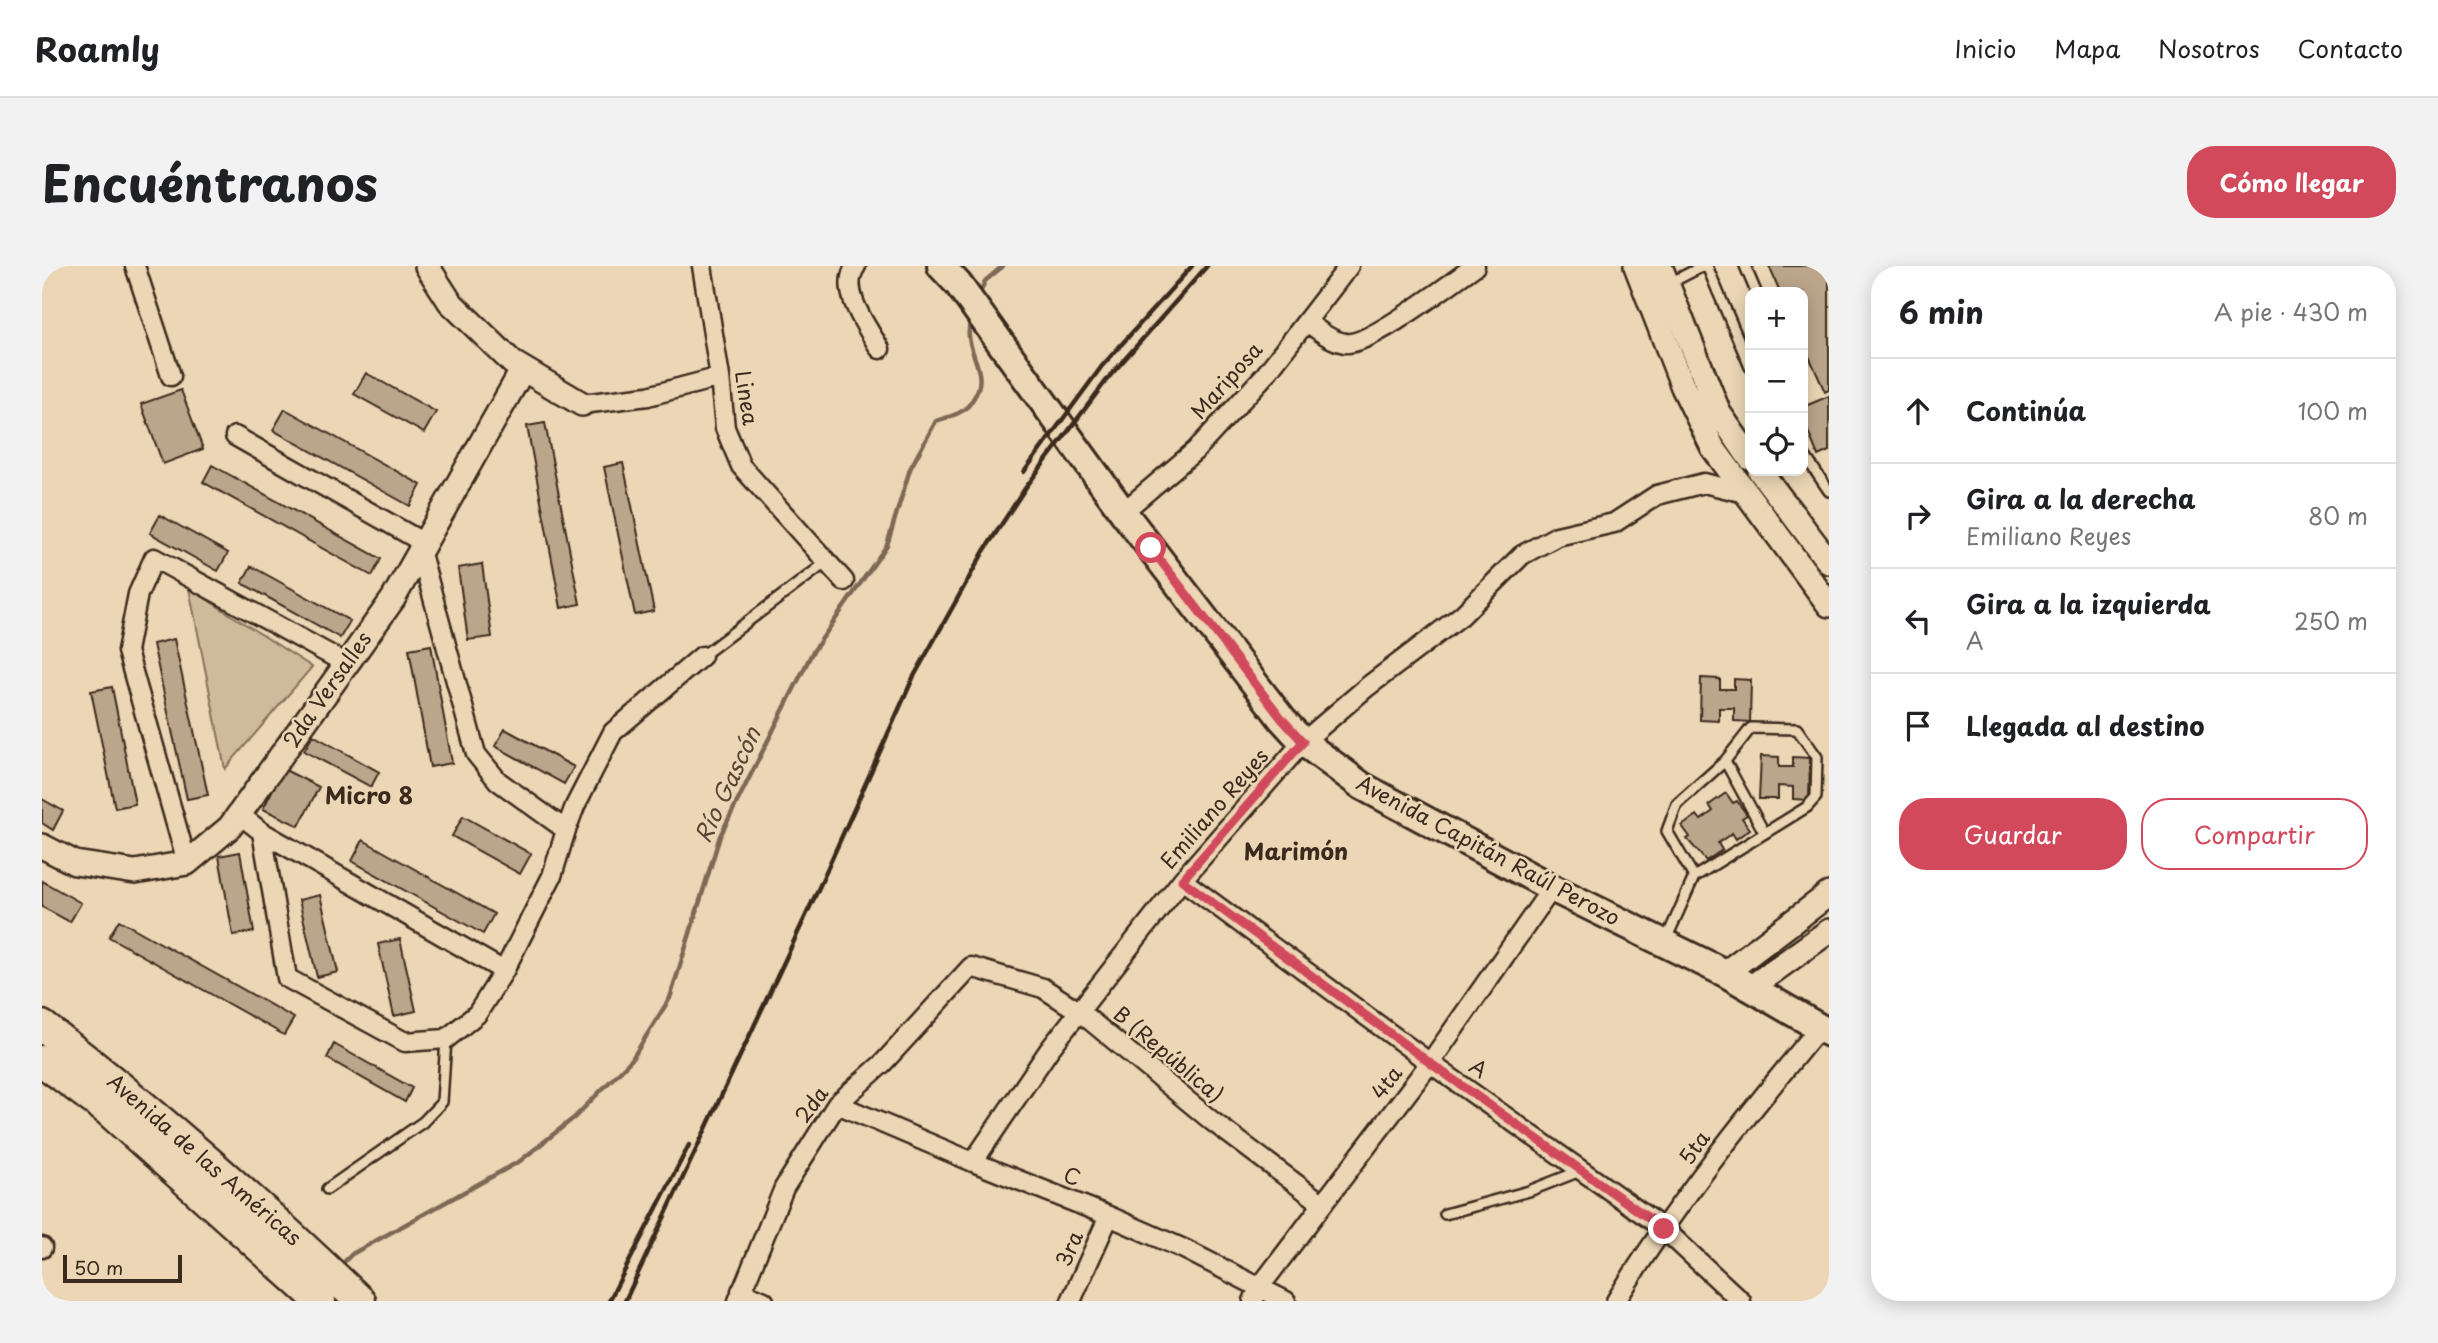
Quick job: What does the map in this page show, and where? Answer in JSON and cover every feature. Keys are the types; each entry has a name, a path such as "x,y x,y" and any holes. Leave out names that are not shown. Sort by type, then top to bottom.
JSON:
{"main road":[{"name":"Avenida Capitán Raúl Perozo","path":"949,275 1123,512 1282,719 1303,742 1362,786 1552,888 1751,988"},
{"path":"1751,988 1824,1030"},
{"name":"Avenida de las Américas","path":"42,1026 121,1086 294,1257 320,1301"},
{"name":"Avenida de las Américas","path":"42,1061 294,1257 360,1301"}],"street":[{"path":"135,266 172,376"},
{"path":"427,266 450,302 513,363 582,404 648,396 720,377"},
{"name":"Linea","path":"702,266 720,377 725,428 741,466 844,580"},
{"path":"856,266 850,290 880,349"},
{"name":"Mariposa","path":"1123,512 1196,450 1265,375 1349,266"},
{"path":"1307,322 1322,333 1346,344 1373,336 1475,266"},
{"path":"1636,266 1658,280 1719,413 1745,451"},
{"path":"1658,280 1683,387 1698,421 1713,448 1745,493 1829,605"},
{"name":"2da Versalles","path":"187,863 230,827 393,599 523,369"},
{"path":"235,436 417,539 476,754 498,781 566,830"},
{"path":"1764,476 1829,564"},
{"name":"Emiliano Reyes","path":"973,1162 1049,1049 1182,880 1303,742 1367,687 1462,615 1522,555 1557,536 1615,523 1657,495 1704,483 1745,493"},
{"path":"42,846 75,863 135,872 187,863 127,651 138,594 154,558 347,664"},
{"path":"262,832 287,978 405,1042 446,1039 477,1014 504,971 552,876 575,806 613,732 702,656"},
{"path":"240,814 262,832 504,971"},
{"name":"A","path":"1182,880 1430,1063 1664,1229 1741,1301"},
{"name":"4ta","path":"1256,1295 1430,1063 1552,888"},
{"path":"1725,973 1829,894"},
{"path":"1751,988 1829,931"},
{"name":"B (República)","path":"971,967 1043,988 1080,1012 1212,1122 1323,1204"},
{"name":"2da","path":"739,1296 783,1188 837,1104 883,1063 971,967"},
{"name":"5ta","path":"1616,1301 1664,1229 1748,1114 1824,1030"},
{"name":"C","path":"837,1104 1109,1216 1184,1249 1256,1295 1286,1301"},
{"name":"3ra","path":"1071,1301 1109,1216"},
{"path":"739,1296 764,1301"}],"lane":[{"path":"1658,280 1705,266 1745,356"},
{"path":"1745,266 1754,287"},
{"path":"1808,460 1829,491"},
{"path":"702,656 828,561"},
{"path":"1808,579 1829,564"},
{"path":"1664,944 1694,877 1807,807 1816,797 1818,757 1797,729 1751,728 1725,761 1677,804 1667,831 1694,877"},
{"path":"1725,761 1764,832"},
{"path":"327,1189 423,1122 442,1102 446,1039"},
{"path":"1445,1214 1529,1191 1582,1171"}],"shaded area":[{"path":"189,588 312,667 225,769"}],"building":[{"path":"1769,266 1829,266 1829,390 1825,392 1808,354 1808,287 1778,287"},
{"path":"366,373 436,412 424,433 354,394"},
{"path":"181,390 203,449 163,464 141,404"},
{"path":"1829,396 1829,451 1818,456 1808,431 1808,405"},
{"path":"285,409 421,485 410,506 273,430"},
{"path":"545,423 580,604 561,608 527,426"},
{"path":"623,463 654,611 635,615 604,467"},
{"path":"212,465 381,559 372,576 203,482"},
{"path":"160,515 228,553 218,571 150,533"},
{"path":"482,564 492,637 468,640 458,568"},
{"path":"251,566 350,621 340,638 242,583"},
{"path":"174,639 208,795 187,799 153,644"},
{"path":"431,645 452,763 430,767 409,649"},
{"path":"1701,678 1720,679 1720,689 1734,689 1734,679 1751,680 1750,722 1734,721 1734,708 1719,708 1719,721 1700,720"},
{"path":"112,687 135,804 115,808 91,691"},
{"path":"505,729 574,767 564,784 495,746"},
{"path":"313,735 379,772 371,787 304,751"},
{"path":"1761,756 1779,757 1779,767 1793,767 1793,757 1810,758 1809,800 1793,799 1793,787 1778,786 1778,799 1759,799"},
{"path":"283,769 319,787 299,826 263,809"},
{"path":"1726,793 1733,803 1737,801 1747,815 1742,818 1750,829 1736,839 1732,833 1718,843 1722,850 1706,861 1687,839 1690,837 1682,826 1697,815 1701,820 1713,811 1709,805"},
{"path":"42,799 63,811 53,830 42,823"},
{"path":"463,816 531,854 520,874 452,836"},
{"path":"363,840 494,914 483,934 352,861"},
{"path":"240,852 254,932 233,935 219,856"},
{"path":"42,881 81,903 70,922 42,907"},
{"path":"320,895 338,972 317,977 299,900"},
{"path":"119,920 294,1018 284,1035 109,937"},
{"path":"400,939 416,1011 394,1016 378,944"},
{"path":"334,1044 412,1088 405,1102 327,1058"}],"waterway":[{"name":"Río Gascón","path":"978,298 985,281 1003,266"},
{"name":"Río Gascón","path":"340,1266 352,1254 520,1161 575,1117 632,1059 670,998 720,836 812,653 887,545 910,469 936,421 965,409 978,389 980,379 969,340 971,319"}],"railway":[{"path":"1024,472 1102,366 1192,266"},
{"path":"625,1301 816,894 913,678 984,551 1026,487 1109,377 1207,266"},
{"path":"609,1301 689,1145"}],"district":[{"name":"Micro 8","path":"369,796"},
{"name":"Marimón","path":"1296,852"}],"route":[{"path":"1151,548 1282,719 1303,742 1182,880 1430,1063 1664,1229"}]}
